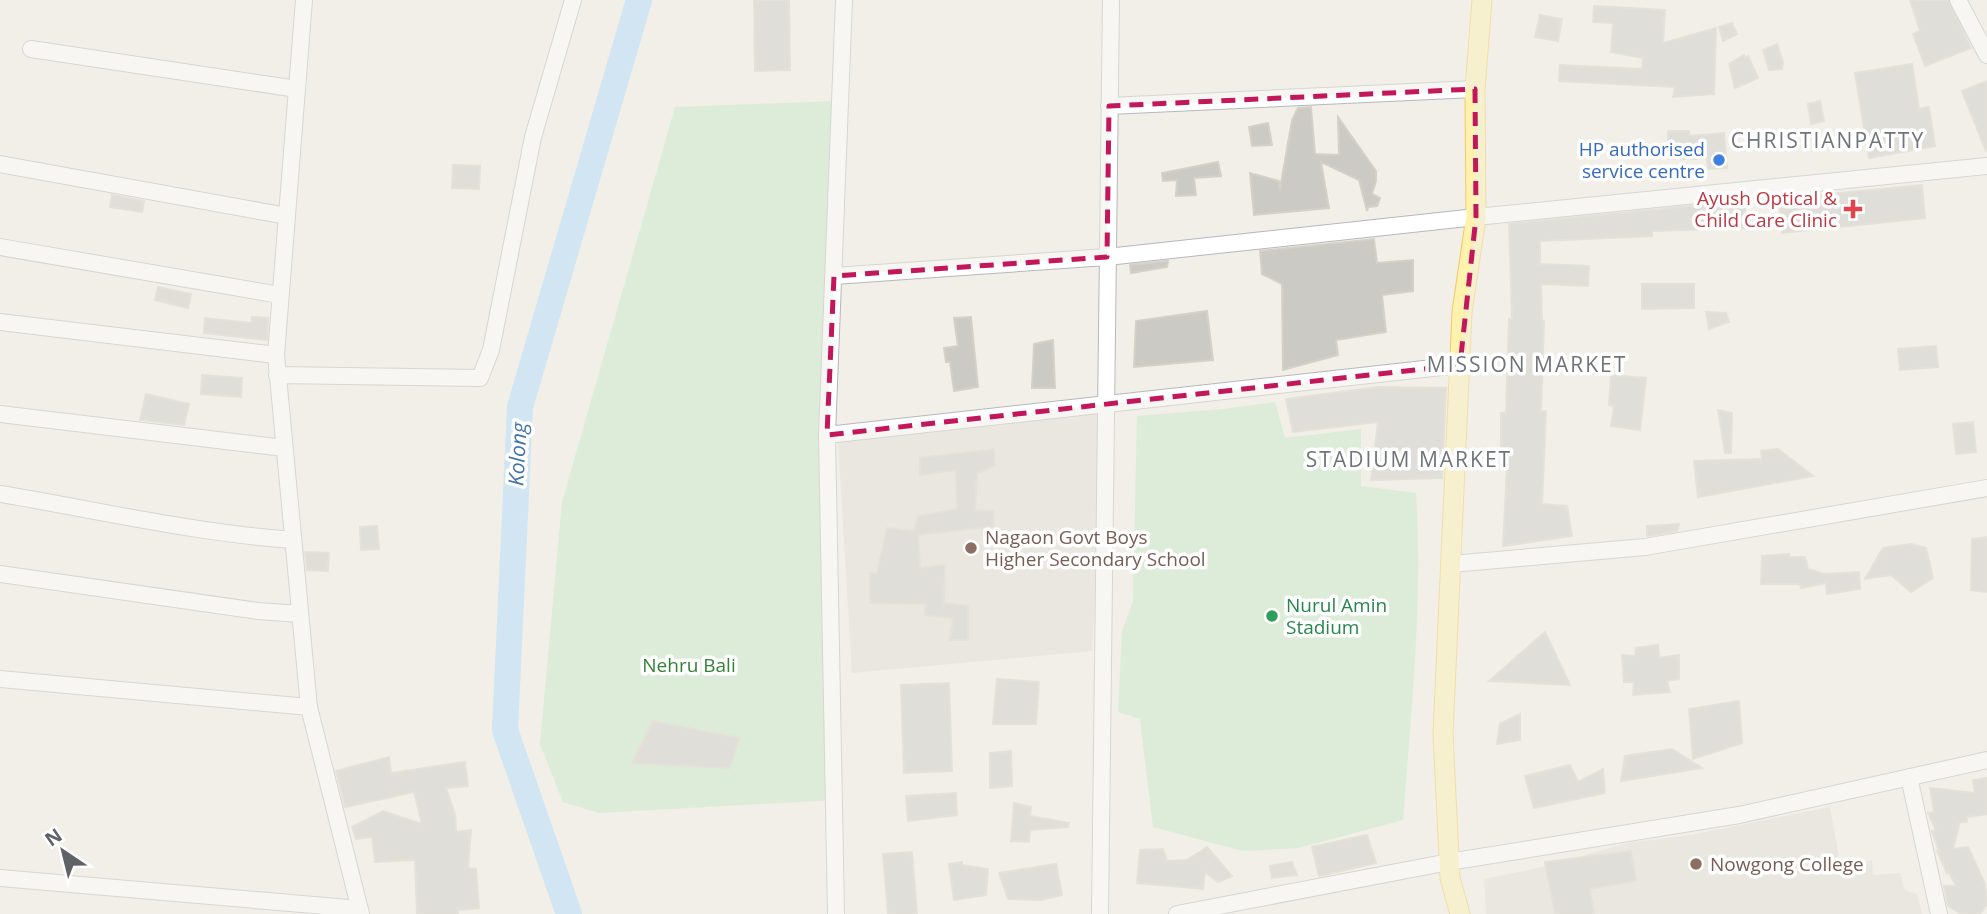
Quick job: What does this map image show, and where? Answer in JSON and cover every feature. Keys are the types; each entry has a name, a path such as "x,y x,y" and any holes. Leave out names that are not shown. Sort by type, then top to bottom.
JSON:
{"main road":[{"path":"1460,914 1450,878 1443,734 1462,312 1476,217 1475,89 1482,0"}],"street":[{"path":"0,878 360,912 309,707 275,355 304,0"},
{"path":"277,375 480,378 491,350 533,137 573,0"},
{"path":"836,914 827,435 844,0"},
{"path":"1100,914 1111,0"},
{"path":"1958,0 1987,55"},
{"path":"31,49 297,89"},
{"path":"1109,106 1475,89"},
{"path":"0,164 287,216"},
{"path":"834,276 1107,257 1987,166"},
{"path":"0,247 280,295"},
{"path":"0,322 275,355"},
{"path":"827,435 1460,365"},
{"path":"0,415 284,448"},
{"path":"1451,564 1644,547 1987,488"},
{"path":"0,494 186,526 293,540"},
{"path":"0,574 244,609 300,614"},
{"path":"0,679 309,707"},
{"path":"1177,914 1449,862 1739,815 1987,760"},
{"path":"1909,777 1939,914"}],"highlighted area":[{"path":"1475,89 1476,217 1460,365 827,435 834,276 1107,257 1109,106"}],"shaded area":[{"name":"Nagaon Govt Boys Higher Secondary School","path":"1097,412 1100,502 1092,651 852,673 838,442"},
{"name":"Nowgong College","path":"1830,807 1841,868 1872,860 1873,875 1900,873 1905,890 1917,894 1922,914 1486,914 1484,879 1538,868 1628,843 1691,835"}],"green space":[{"name":"Nehru Bali","path":"840,101 827,435 834,800 599,813 563,802 540,744 562,502 675,107"},
{"name":"Nurul Amin Stadium","path":"1275,402 1285,438 1361,429 1361,486 1416,493 1418,574 1412,698 1403,820 1298,848 1243,851 1153,827 1140,719 1118,712 1122,632 1133,601 1137,416"}],"building":[{"path":"754,0 789,0 790,70 755,71"},
{"path":"1910,0 1948,0 1971,48 1925,66 1913,34 1920,31"},
{"path":"1594,6 1665,10 1663,43 1716,28 1714,94 1673,97 1675,87 1559,81 1560,65 1642,69 1643,58 1611,52 1613,23 1593,22"},
{"path":"1540,15 1562,19 1558,41 1535,37"},
{"path":"1732,23 1737,34 1723,41 1719,27"},
{"path":"1777,44 1783,62 1782,69 1769,70 1763,50"},
{"path":"1744,55 1745,58 1748,56 1758,78 1735,88 1729,64"},
{"path":"1912,64 1919,109 1929,107 1935,146 1869,158 1855,73"},
{"path":"1987,81 1987,151 1986,151 1962,91"},
{"path":"1820,101 1824,121 1811,124 1808,104"},
{"path":"1311,107 1315,154 1339,155 1338,117 1376,171 1372,194 1380,198 1377,206 1368,207 1367,211 1359,180 1321,162 1329,208 1254,215 1250,173 1279,181 1280,189 1292,120 1298,108"},
{"path":"1268,123 1272,145 1252,146 1249,127"},
{"path":"1668,131 1689,131 1689,136 1724,133 1727,168 1708,169 1707,159 1668,159"},
{"path":"1218,162 1221,176 1194,178 1196,195 1176,196 1177,180 1163,181 1162,173"},
{"path":"453,165 480,166 479,189 452,188"},
{"path":"1922,185 1925,218 1782,233 1779,199"},
{"path":"112,195 144,201 142,212 110,207"},
{"path":"1745,205 1745,228 1652,231 1652,236 1540,241 1540,264 1589,266 1588,286 1541,284 1544,321 1541,411 1546,411 1542,504 1567,506 1572,536 1503,546 1508,448 1501,448 1501,413 1506,413 1509,319 1512,319 1509,224 1691,206"},
{"path":"1374,239 1377,263 1413,260 1413,291 1382,295 1386,332 1336,340 1338,355 1283,370 1282,284 1262,274 1260,251"},
{"path":"1168,261 1167,267 1131,273 1130,265"},
{"path":"1642,284 1694,284 1694,308 1642,309"},
{"path":"158,287 191,294 188,308 155,300"},
{"path":"1207,311 1213,360 1134,367 1136,321"},
{"path":"1706,312 1726,313 1729,322 1709,329"},
{"path":"252,317 268,318 267,340 204,333 205,318 251,323"},
{"path":"971,317 978,387 954,391 950,362 946,362 944,348 958,346 954,318"},
{"path":"1053,340 1055,388 1032,388 1034,344"},
{"path":"1936,346 1938,367 1900,370 1898,349"},
{"path":"202,375 242,378 241,397 201,394"},
{"path":"1611,375 1646,378 1640,430 1611,426 1614,406 1609,405"},
{"path":"1378,387 1446,388 1442,478 1371,480 1378,422 1293,432 1286,399"},
{"path":"146,394 189,404 184,425 140,420"},
{"path":"1718,410 1732,413 1731,453 1725,453"},
{"path":"1973,422 1976,452 1956,454 1953,424"},
{"path":"994,449 995,466 977,473 975,510 993,511 994,526 918,535 920,568 945,565 944,603 968,606 968,640 950,640 953,618 925,615 925,604 870,603 870,573 877,573 887,528 914,531 918,516 957,509 956,470 920,475 920,458"},
{"path":"1778,449 1813,476 1698,497 1694,461 1762,459 1761,451"},
{"path":"1679,524 1677,531 1647,536 1647,526"},
{"path":"377,526 379,549 361,550 360,527"},
{"path":"1987,537 1987,592 1971,590 1972,539"},
{"path":"1911,544 1926,548 1933,578 1911,592 1891,575 1865,579 1883,548"},
{"path":"305,552 329,553 328,571 307,570"},
{"path":"1789,554 1789,557 1805,557 1808,569 1824,574 1859,572 1860,589 1827,594 1826,583 1801,588 1800,584 1761,584 1762,556"},
{"path":"1545,632 1570,685 1489,681"},
{"path":"1658,645 1659,658 1679,655 1679,679 1667,681 1670,692 1633,695 1634,682 1624,682 1622,655 1635,656 1636,648"},
{"path":"997,679 1039,682 1036,724 993,724"},
{"path":"949,683 952,771 904,773 901,685"},
{"path":"1739,701 1742,743 1693,759 1689,709"},
{"path":"1520,714 1520,740 1497,744 1500,724"},
{"path":"653,721 739,738 730,768 632,763"},
{"path":"1672,749 1702,768 1621,781 1625,756"},
{"path":"1011,751 1012,786 990,788 990,753"},
{"path":"389,757 391,773 465,762 468,786 446,788 455,814 456,832 471,830 468,868 476,869 479,908 458,910 458,914 417,914 415,860 375,862 372,837 356,839 352,827 383,811 422,824 414,792 345,807 336,771"},
{"path":"1570,765 1578,782 1603,769 1605,793 1534,808 1525,776"},
{"path":"1987,778 1987,814 1967,817 1967,822 1960,822 1953,849 1968,847 1985,884 1987,904 1980,914 1961,914 1948,906 1944,886 1956,886 1937,851 1932,831 1936,830 1928,813 1934,812 1930,788 1975,793 1973,780"},
{"path":"956,793 957,815 908,821 906,796"},
{"path":"1014,803 1031,807 1030,816 1069,823 1068,827 1030,830 1029,842 1011,841"},
{"path":"1367,835 1376,863 1319,876 1312,847"},
{"path":"1207,847 1232,876 1218,882 1205,872 1203,889 1137,883 1140,850 1163,849 1167,861 1187,860"},
{"path":"1631,851 1636,881 1590,889 1594,914 1555,914 1545,862"},
{"path":"912,852 917,914 888,914 883,854"},
{"path":"962,862 962,865 988,869 986,895 954,900 949,864"},
{"path":"1292,862 1297,875 1272,878 1270,866"},
{"path":"1056,864 1062,895 1041,900 1008,899 999,873"}],"waterway":[{"name":"Kolong","path":"569,914 505,730 520,407 639,0"}],"place":[{"name":"HP authorised service centre","path":"1719,160"},
{"name":"Ayush Optical & Child Care Clinic","path":"1853,209"},
{"name":"Nagaon Govt Boys Higher Secondary School","path":"971,548"},
{"name":"Nurul Amin Stadium","path":"1272,616"},
{"name":"Nowgong College","path":"1696,864"}],"district":[{"name":"CHRISTIANPATTY","path":"1828,141"},
{"name":"MISSION MARKET","path":"1527,365"},
{"name":"STADIUM MARKET","path":"1409,460"}]}
